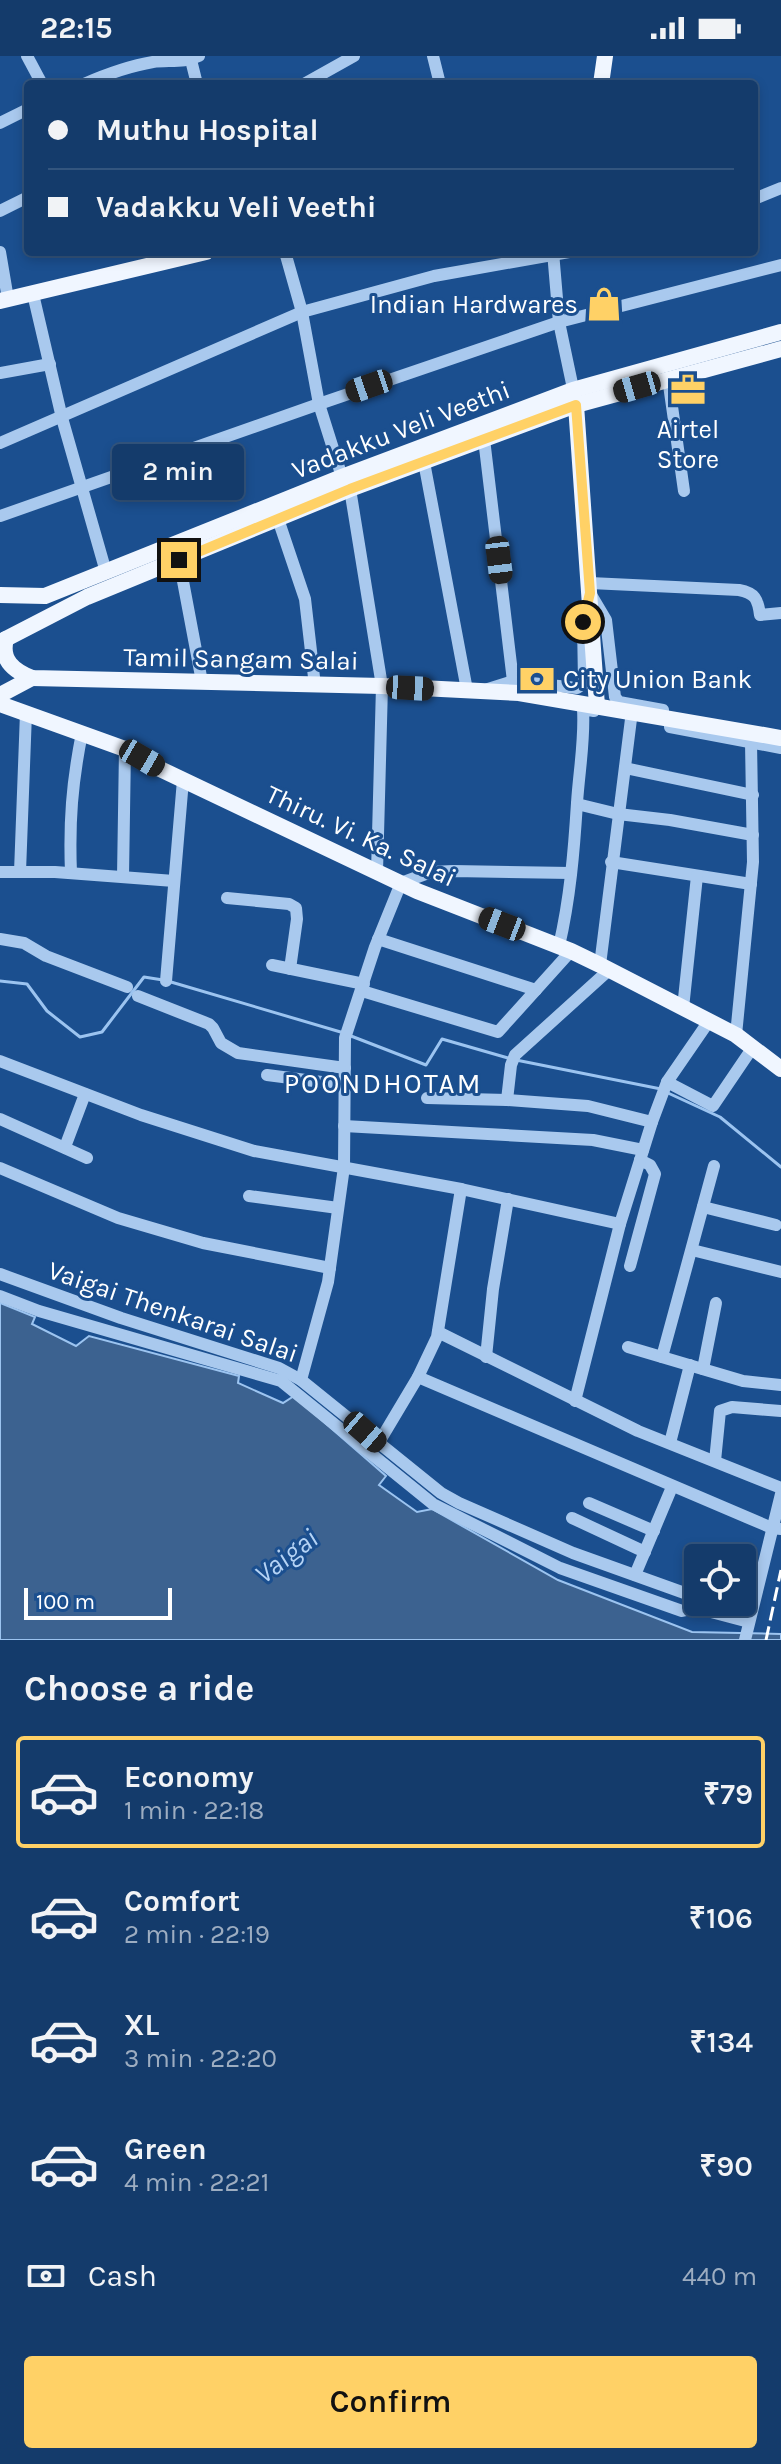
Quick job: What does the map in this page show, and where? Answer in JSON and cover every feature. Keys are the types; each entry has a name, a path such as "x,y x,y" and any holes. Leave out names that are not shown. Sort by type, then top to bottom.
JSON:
{"main road":[{"path":"602,80 605,56"},
{"path":"4,300 179,256"},
{"name":"Vadakku Veli Veethi","path":"45,596 574,398 781,332"},
{"name":"Vadakku Veli Veethi","path":"3,641 87,597 278,519 346,483 424,462 574,398 781,349"},
{"path":"574,398 592,621 590,708"},
{"path":"0,595 45,596 49,609 46,618"},
{"path":"3,641 1,646 5,664 32,678"},
{"path":"0,695 32,678"},
{"name":"Tamil Sangam Salai","path":"32,678 474,691 516,687 590,708 781,735"},
{"name":"Thiru. Vi. Ka. Salai","path":"0,704 125,749 183,780 401,883 565,949 736,1035 781,1069"}],"street":[{"path":"27,56 40,80"},
{"path":"312,80 354,56"},
{"path":"433,56 439,80"},
{"path":"94,80 124,68 194,57 197,80"},
{"path":"0,123 24,111"},
{"path":"758,197 781,188"},
{"path":"0,211 24,199"},
{"path":"0,252 4,300"},
{"path":"286,256 302,312 319,404 346,483 382,686 377,872"},
{"path":"0,443 302,312 434,276 542,256"},
{"path":"553,256 559,322 574,398"},
{"path":"0,516 559,322 781,265"},
{"path":"33,294 62,418 106,572"},
{"path":"0,373 50,364"},
{"path":"668,378 684,491"},
{"path":"484,439 516,687 577,688 584,683 583,622 590,588"},
{"path":"424,462 474,691"},
{"path":"278,519 305,599 315,686"},
{"path":"179,560 202,682"},
{"path":"590,588 739,590 754,595 760,615 781,613"},
{"path":"590,588 606,620 615,697 619,702 781,735"},
{"path":"272,965 363,988 498,1032 536,990 565,949 584,733 590,708 781,748"},
{"path":"20,872 26,713"},
{"path":"507,1100 513,1060 605,968 611,862 631,719"},
{"path":"71,873 69,827 72,787 82,733"},
{"path":"736,1035 751,884 751,742"},
{"path":"123,877 125,749"},
{"path":"625,768 753,795"},
{"path":"166,981 183,780"},
{"path":"577,804 618,814 753,835"},
{"path":"611,862 751,884"},
{"path":"301,1380 330,1268 344,1167 347,1034 378,939 401,883 442,871 571,873"},
{"path":"0,872 71,873 174,881"},
{"path":"683,1008 697,876"},
{"path":"227,898 289,904 296,908 290,969"},
{"path":"0,939 24,943 46,956 127,987"},
{"path":"378,939 536,990"},
{"path":"138,996 209,1024 221,1043 238,1053 345,1068"},
{"path":"575,1401 620,1224 652,1122 667,1082 709,1021"},
{"path":"667,1082 713,1106 753,1047"},
{"path":"0,1061 141,1115 254,1151 461,1189 620,1224"},
{"path":"267,1075 345,1085"},
{"path":"65,1147 85,1094"},
{"path":"427,1098 588,1106 652,1122"},
{"path":"0,1119 87,1158"},
{"path":"344,1126 593,1140 642,1155 655,1174 630,1266"},
{"path":"662,1357 714,1166"},
{"path":"0,1168 118,1218 203,1243 330,1268"},
{"path":"378,1444 418,1377 438,1332 461,1189"},
{"path":"249,1196 338,1208"},
{"path":"486,1357 493,1289 508,1199"},
{"path":"703,1207 776,1225"},
{"path":"692,1250 781,1272"},
{"name":"Vaigai Thenkarai Salai","path":"0,1274 121,1318 279,1368 301,1380 378,1444 441,1493 459,1503 573,1553 684,1593"},
{"name":"Vaigai Thenkarai Salai","path":"0,1296 39,1311 281,1381 433,1504 560,1568 684,1611"},
{"path":"670,1443 716,1303"},
{"path":"438,1332 575,1401 781,1488"},
{"path":"628,1347 743,1381 781,1385"},
{"path":"418,1377 776,1529"},
{"path":"715,1461 720,1411 732,1407 781,1411"},
{"path":"635,1575 672,1487"},
{"path":"747,1630 776,1529 781,1494"},
{"path":"589,1503 654,1531"},
{"path":"572,1518 645,1552"},
{"name":"Vaigai Thenkarai Salai","path":"715,1616 747,1630"}],"water":[{"name":"Vaigai","path":"0,1303 35,1317 32,1324 76,1346 89,1336 239,1376 238,1383 283,1403 294,1396 386,1476 379,1485 417,1512 432,1509 558,1580 692,1632 781,1634 781,1640 0,1640"}],"waterway":[{"path":"0,981 27,984 47,1011 80,1037 102,1032 144,977 163,980"},
{"path":"171,982 344,1033"},
{"path":"351,1036 426,1065 442,1039 508,1058"},
{"path":"516,1060 661,1089"},
{"path":"668,1093 720,1117 781,1167"}],"railway":[{"path":"766,1640 781,1570"}],"place":[{"name":"Indian Hardwares","path":"604,304"},
{"name":"Airtel Store","path":"688,390"},
{"name":"City Union Bank","path":"537,679"}],"district":[{"name":"POONDHOTAM","path":"383,1083"}],"route":[{"path":"179,560 350,489 576,405 590,593 583,622"}]}
